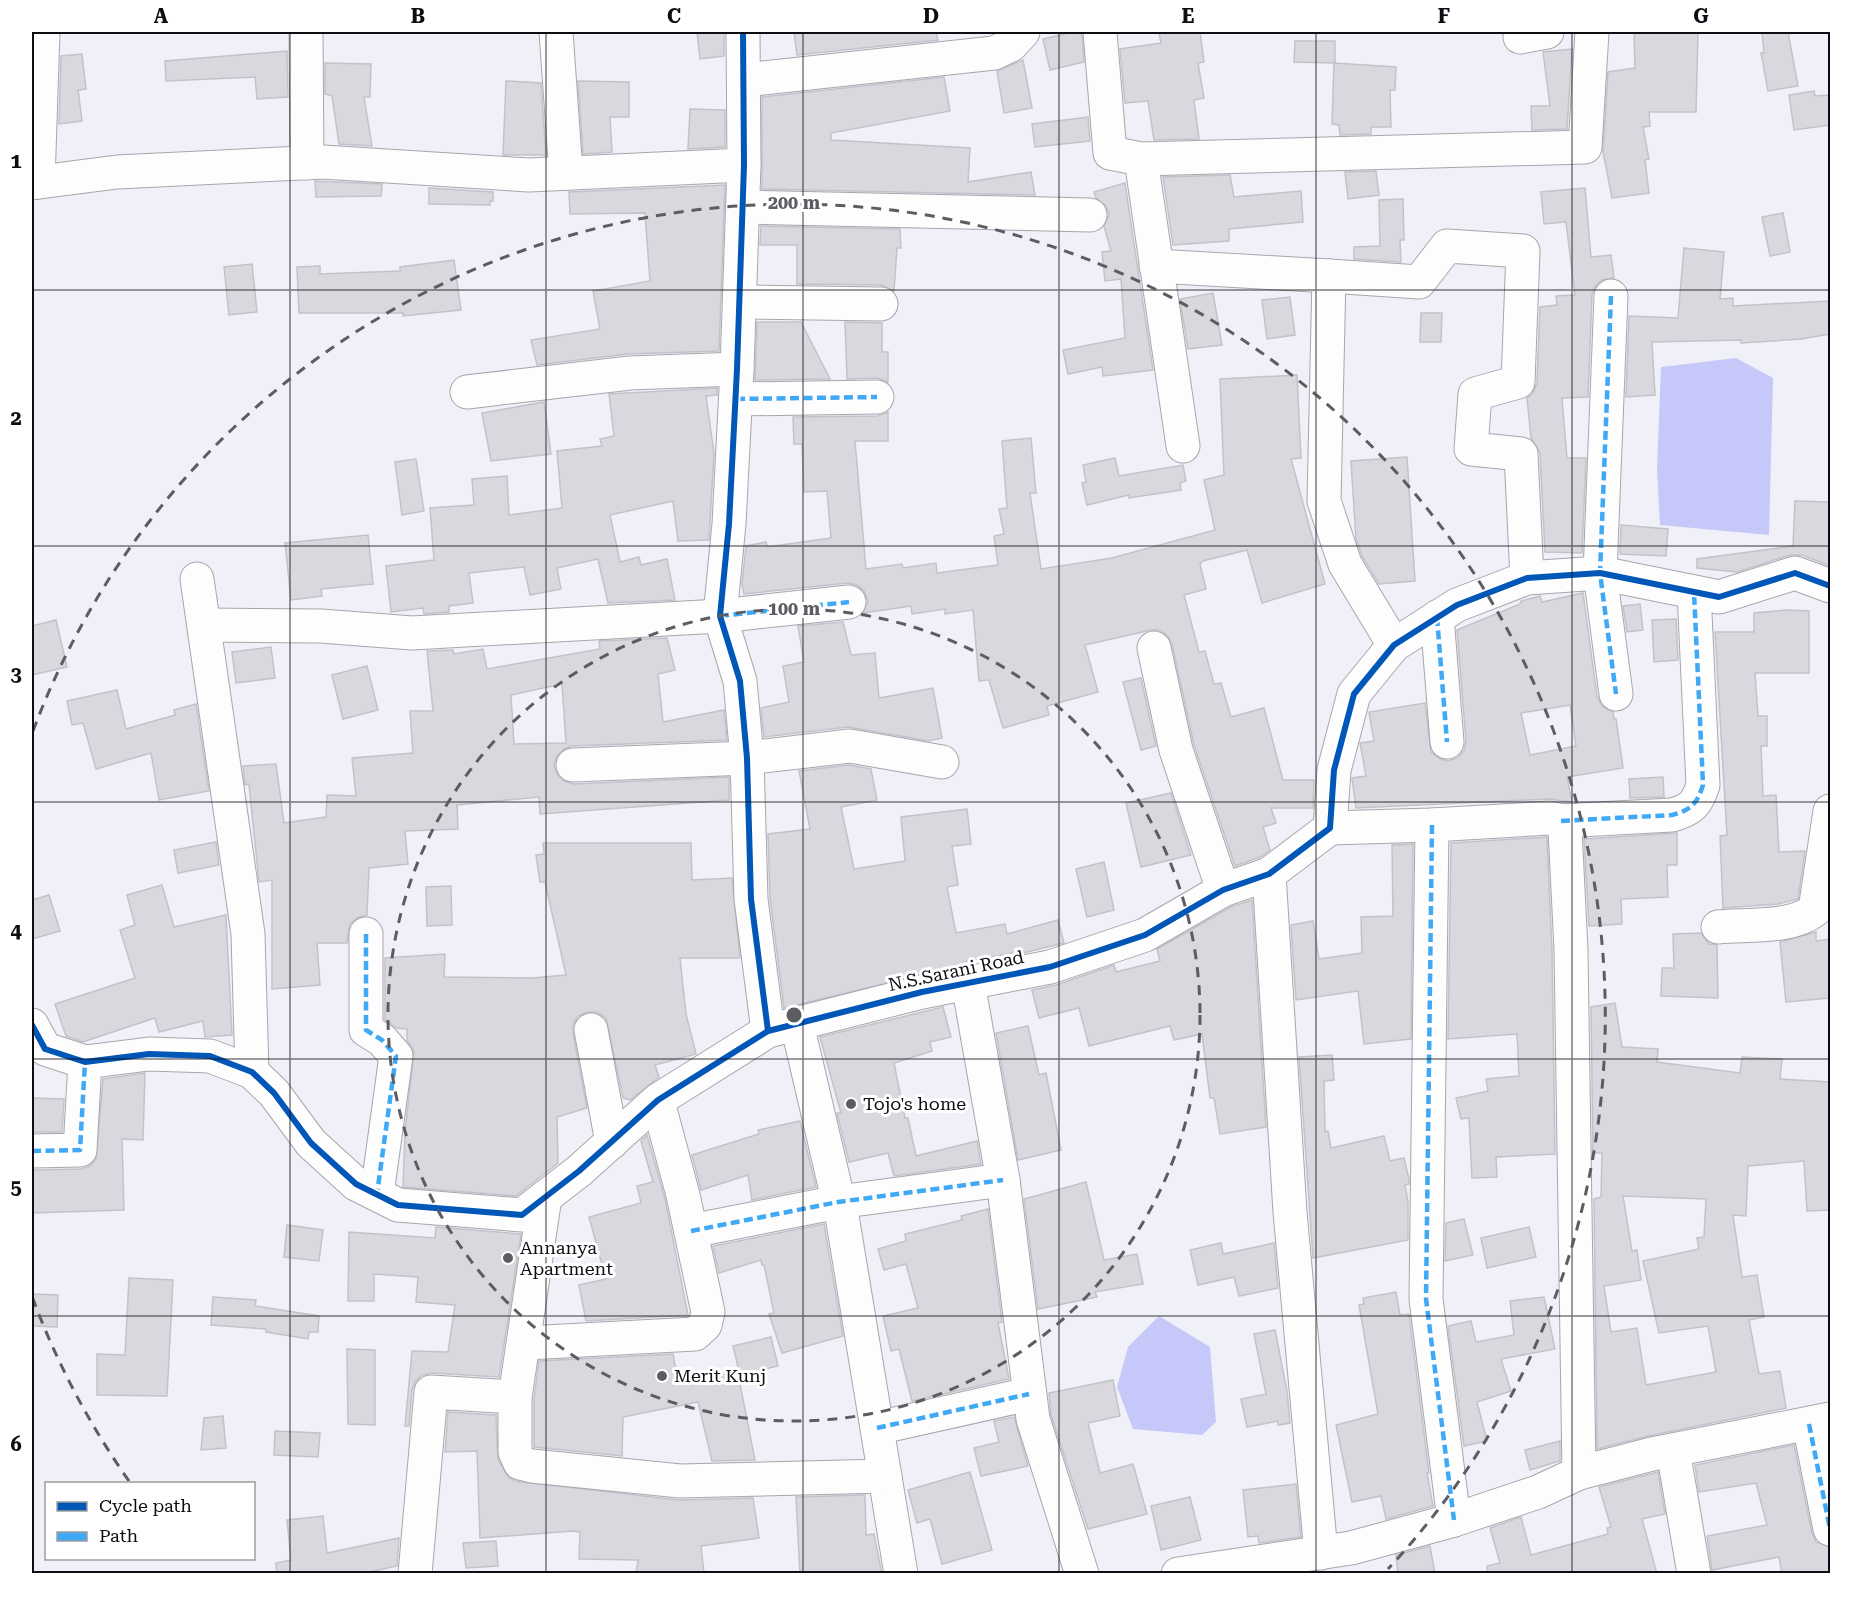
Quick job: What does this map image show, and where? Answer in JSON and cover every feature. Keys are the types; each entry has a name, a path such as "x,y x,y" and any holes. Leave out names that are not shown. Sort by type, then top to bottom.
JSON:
{"street":[{"path":"43,32 35,182 117,172 307,163 529,175 744,165"},
{"path":"306,32 307,163"},
{"path":"555,32 566,173"},
{"path":"743,32 744,165 740,302 729,524 720,616 740,681 747,758 751,899 783,1027 843,1216 901,1574"},
{"path":"744,80 994,53 1011,45 1023,32"},
{"path":"1100,32 1110,153 1141,159 1585,147 1592,32"},
{"path":"1141,159 1183,446"},
{"path":"743,207 1090,214"},
{"path":"1156,266 1419,282 1447,246 1523,251 1518,382 1474,394 1471,448 1521,454 1527,578"},
{"path":"1329,276 1324,501 1345,564 1394,645"},
{"path":"1611,296 1600,573 1616,694"},
{"path":"740,302 881,304"},
{"path":"466,392 630,373 877,397"},
{"path":"1695,592 1703,785 1699,799 1689,810 1672,815 1561,821 1550,818 1330,828 1334,770 1354,694 1394,645 1457,605 1527,578 1600,573 1695,592 1719,597 1795,573 1830,586"},
{"path":"197,579 248,933 252,1072"},
{"path":"205,625 321,626 412,633 720,616 849,602"},
{"path":"1437,617 1447,742"},
{"path":"1154,648 1176,750 1223,890"},
{"path":"573,765 747,758 850,746 942,762"},
{"path":"1718,927 1804,919 1815,910 1830,811"},
{"path":"1561,821 1565,829 1571,950 1579,1473"},
{"path":"1432,825 1426,1299 1454,1520"},
{"name":"N.S.Sarani Road","path":"32,1025 45,1048 85,1062 149,1054 210,1056 252,1072 274,1093 311,1143 333,1166 356,1184 398,1205 522,1215 658,1102 783,1027 968,983 1050,967 1145,935 1223,890 1269,874 1330,828"},
{"path":"1269,874 1290,1212 1321,1553"},
{"path":"366,934 366,1030 382,1040 396,1056 376,1194"},
{"path":"968,983 1003,1180 1033,1419 1082,1574"},
{"path":"591,1030 612,1142"},
{"path":"32,1151 80,1150 85,1062"},
{"path":"526,1343 695,1334 705,1325 708,1312 691,1231 658,1102"},
{"path":"691,1231 838,1202 1003,1180"},
{"path":"545,1197 526,1343 515,1397 515,1452 520,1463 680,1481 885,1476"},
{"path":"415,1574 431,1392 515,1397"},
{"path":"877,1428 1029,1394"},
{"path":"1178,1574 1321,1553 1454,1520 1538,1492 1579,1473 1672,1450 1820,1421 1830,1529"},
{"path":"1672,1450 1694,1574"}],"water":[{"path":"1736,358 1773,378 1769,535 1660,525 1657,470 1661,367"},
{"path":"1159,1316 1210,1347 1216,1422 1202,1435 1133,1429 1117,1387 1128,1347"}],"building":[{"path":"697,32 724,32 724,56 700,59"},
{"path":"794,32 936,32 938,40 797,55"},
{"path":"1082,32 1084,62 1050,70 1043,39"},
{"path":"1159,32 1200,32 1204,62 1198,63 1204,98 1194,100 1199,139 1154,140 1148,101 1125,103 1120,49 1161,43"},
{"path":"1634,32 1698,32 1696,112 1649,112 1650,126 1643,127 1649,159 1645,160 1649,193 1612,198 1603,152 1608,72 1635,68"},
{"path":"1762,32 1788,32 1798,86 1768,91 1761,53 1764,53"},
{"path":"1295,41 1335,41 1335,63 1294,62"},
{"path":"1572,49 1567,129 1532,130 1531,106 1550,106 1543,52"},
{"path":"287,51 288,97 257,99 255,77 166,81 165,61"},
{"path":"82,54 86,89 78,90 82,121 59,124 61,56"},
{"path":"1023,60 1032,108 1004,113 997,71"},
{"path":"325,63 371,64 370,97 364,97 372,146 339,144 332,96 325,94"},
{"path":"1334,63 1396,67 1395,90 1390,90 1391,127 1371,127 1371,134 1340,135 1339,125 1332,124"},
{"path":"944,77 950,111 831,133 831,140 970,148 968,182 1031,172 1035,195 762,189 762,97"},
{"path":"506,81 541,83 546,155 503,155"},
{"path":"578,81 629,82 629,117 610,117 612,152 583,154"},
{"path":"1814,91 1815,96 1830,95 1830,125 1794,130 1789,95"},
{"path":"690,109 725,110 725,147 688,149"},
{"path":"1088,117 1090,141 1035,147 1032,124"},
{"path":"1376,171 1379,195 1348,199 1345,172"},
{"path":"1230,175 1234,197 1301,191 1303,222 1229,229 1229,241 1173,245 1163,177"},
{"path":"315,181 382,184 381,196 316,197"},
{"path":"1125,183 1153,370 1103,376 1102,367 1068,374 1063,350 1125,338 1121,279 1105,281 1102,252 1111,251 1104,226 1109,215 1106,206 1096,198 1094,192"},
{"path":"725,185 719,351 628,354 537,365 531,340 600,329 593,291 650,281 645,213 570,214 569,192"},
{"path":"429,188 493,192 493,201 490,201 490,205 429,204"},
{"path":"1585,188 1591,257 1611,255 1614,278 1602,280 1595,287 1592,295 1588,397 1562,398 1567,458 1586,458 1582,553 1545,552 1540,453 1531,438 1527,398 1533,393 1537,383 1540,307 1557,305 1556,296 1575,295 1566,222 1544,224 1541,192"},
{"path":"1403,199 1404,240 1400,240 1401,262 1354,259 1354,247 1380,246 1379,200"},
{"path":"1783,213 1790,252 1770,256 1762,217"},
{"path":"761,226 900,229 901,248 897,248 894,291 881,285 797,284 797,245 760,245"},
{"path":"1684,248 1724,252 1720,299 1733,298 1733,306 1830,301 1830,334 1801,339 1741,343 1741,340 1652,342 1655,395 1626,397 1629,316 1678,318"},
{"path":"454,260 461,310 403,316 403,313 299,313 297,267 320,266 320,274 400,271 400,267"},
{"path":"252,264 257,312 229,315 224,267"},
{"path":"1213,293 1222,345 1188,349 1180,299"},
{"path":"1290,297 1295,335 1267,339 1262,300"},
{"path":"1421,313 1442,313 1441,342 1420,342"},
{"path":"757,322 801,322 830,379 755,380"},
{"path":"845,322 882,323 882,352 888,352 888,382 877,378 847,379"},
{"path":"1297,375 1301,458 1291,459 1325,584 1262,603 1247,550 1203,561 1200,564 1206,589 1184,595 1199,652 1205,651 1214,684 1221,683 1231,717 1264,708 1283,780 1314,780 1313,808 1271,808 1276,823 1263,827 1270,850 1260,857 1235,866 1194,745 1172,644 1168,636 1160,630 1085,645 1098,692 1047,706 1049,715 1003,728 989,680 979,681 973,610 945,614 945,609 912,614 911,606 863,613 868,601 864,591 857,585 848,583 744,594 742,584 746,546 766,542 767,547 831,538 827,491 804,492 802,444 794,444 793,417 877,416 888,412 888,441 855,441 866,569 902,564 903,568 936,563 937,573 998,565 994,536 1004,534 999,509 1007,508 1002,441 1031,438 1036,493 1030,493 1041,569 1112,558 1215,530 1204,480 1224,475 1220,379"},
{"path":"717,388 717,395 706,396 714,453 709,540 678,541 673,501 610,515 620,562 639,557 641,565 667,559 675,600 608,603 598,559 557,568 561,589 530,595 524,567 469,573 473,603 449,606 449,612 424,614 423,608 391,612 386,566 434,560 430,508 474,505 472,479 507,476 509,515 562,508 557,451 602,446 600,439 614,436 609,394"},
{"path":"544,402 551,454 491,461 482,413"},
{"path":"1407,457 1415,581 1379,584 1362,556 1356,539 1351,461"},
{"path":"1115,458 1119,476 1183,465 1186,481 1180,483 1181,490 1129,498 1129,495 1087,505 1082,483 1086,482 1083,465"},
{"path":"416,459 424,511 402,515 395,462"},
{"path":"1795,501 1830,502 1830,566 1802,555 1790,555 1737,572 1697,568 1697,559 1793,546"},
{"path":"1621,525 1668,529 1666,556 1620,554"},
{"path":"368,535 373,584 321,589 322,596 291,600 285,543"},
{"path":"1583,593 1597,696 1602,706 1613,712 1614,719 1616,719 1623,768 1567,777 1572,802 1549,799 1356,808 1352,778 1366,776 1360,743 1374,741 1369,712 1425,703 1431,752 1440,759 1448,761 1457,758 1464,751 1466,741 1457,630 1520,604 1521,601 1540,596 1542,602","holes":["1570,705 1576,746 1530,755 1521,713"]},
{"path":"1640,604 1643,630 1627,632 1623,606"},
{"path":"1809,611 1809,673 1755,673 1758,716 1767,716 1767,746 1761,746 1763,796 1776,795 1779,852 1805,851 1798,899 1778,904 1723,908 1720,836 1727,835 1715,632 1754,632 1754,613"},
{"path":"1676,619 1678,660 1654,662 1652,620"},
{"path":"56,620 67,667 32,675 32,626"},
{"path":"843,622 851,655 875,653 879,698 933,688 942,738 929,741 848,727 764,737 761,708 789,702 783,666 804,662 798,626"},
{"path":"667,638 675,670 658,674 663,722 724,710 727,740 572,746 564,749 557,756 554,765 557,774 564,781 574,784 729,777 729,800 540,814 539,797 457,805 458,829 405,831 408,864 369,868 367,915 357,918 350,924 347,943 317,943 320,985 272,989 272,880 259,882 249,784 245,785 243,766 276,764 284,823 326,817 327,795 356,796 352,758 413,753 410,711 433,711 427,651 453,650 454,654 483,649 487,669 600,649 599,641","holes":["562,684 566,743 514,744 511,695"]},
{"path":"271,647 275,678 236,683 232,652"},
{"path":"367,666 378,710 343,719 332,675"},
{"path":"1141,678 1156,746 1141,750 1123,682"},
{"path":"117,690 126,729 175,715 174,710 196,704 209,791 159,800 151,753 96,769 83,723 72,725 67,701"},
{"path":"849,765 871,769 877,800 841,807 854,869 905,861 901,817 967,809 971,844 952,846 958,885 947,887 956,933 1005,924 1007,934 1058,920 1064,943 1023,953 1023,951 963,962 963,965 784,1008 770,898 768,834 810,829 799,771"},
{"path":"1663,777 1664,797 1630,798 1629,779"},
{"path":"1171,793 1191,855 1141,867 1126,803"},
{"path":"1677,833 1677,865 1667,865 1668,897 1621,899 1622,924 1589,926 1584,839"},
{"path":"1547,837 1552,951 1555,1154 1496,1157 1497,1177 1472,1178 1469,1118 1461,1119 1456,1098 1488,1091 1486,1079 1519,1076 1517,1034 1448,1039 1451,843"},
{"path":"216,842 219,865 178,873 174,850"},
{"path":"543,843 691,843 692,880 732,878 740,958 680,958 686,1014 696,1054 655,1065 659,1077 630,1100 623,1098 606,1018 597,1012 587,1012 578,1016 573,1024 573,1033 587,1108 557,1117 558,1163 516,1196 403,1187 405,1132 414,1051 407,1040 407,1029 397,1028 385,1020 385,958 445,954 444,977 533,978 566,975 545,882 540,882 536,855 544,854"},
{"path":"1413,844 1411,1039 1364,1044 1358,991 1296,1000 1291,925 1313,921 1319,959 1362,953 1361,917 1393,916 1392,845"},
{"path":"1104,862 1114,910 1087,917 1076,869"},
{"path":"162,885 174,927 226,915 232,1035 205,1037 203,1021 159,1032 155,1018 83,1042 66,1036 55,1004 135,978 120,930 135,925 127,895"},
{"path":"451,886 452,925 427,926 426,887"},
{"path":"49,895 60,931 32,939 32,900"},
{"path":"1252,900 1266,1127 1220,1134 1214,1098 1210,1098 1202,1034 1174,1040 1170,1026 1089,1046 1079,1008 1039,1018 1032,990 1056,985 1114,965 1116,972 1160,961 1157,949 1231,907"},
{"path":"1816,932 1816,941 1830,939 1830,998 1786,1002 1780,942"},
{"path":"1701,933 1709,944 1717,945 1718,998 1661,996 1662,968 1674,968 1673,934"},
{"path":"1615,1003 1622,1047 1658,1049 1657,1062 1740,1073 1742,1057 1782,1059 1780,1079 1830,1082 1830,1210 1807,1211 1804,1161 1748,1166 1746,1216 1733,1215 1742,1277 1757,1275 1764,1317 1749,1320 1759,1374 1780,1371 1786,1408 1648,1436 1597,1449 1594,1199 1601,1197 1602,1153 1593,1153 1591,1007","holes":["1623,1196 1706,1199 1704,1237 1697,1238 1699,1249 1643,1261 1659,1333 1708,1326 1716,1372 1646,1385 1637,1328 1611,1332 1604,1286 1641,1280 1637,1250 1632,1251"]},
{"path":"943,1007 951,1037 930,1042 932,1051 894,1063 905,1118 908,1118 916,1156 977,1141 981,1164 894,1176 888,1153 849,1162 837,1113 841,1113 820,1037"},
{"path":"1028,1026 1039,1075 1046,1073 1061,1150 1018,1160 996,1033"},
{"path":"1332,1055 1334,1080 1324,1081 1325,1132 1328,1131 1331,1148 1384,1136 1390,1161 1404,1158 1409,1179 1409,1184 1405,1185 1408,1202 1408,1240 1313,1258 1299,1057"},
{"path":"145,1073 143,1140 122,1139 124,1210 32,1213 32,1170 81,1169 90,1166 96,1159 103,1079"},
{"path":"32,1098 64,1099 62,1132 32,1132"},
{"path":"800,1121 816,1187 752,1200 748,1175 701,1190 692,1155 759,1134 758,1130"},
{"path":"647,1135 665,1199 688,1315 586,1321 579,1285 606,1279 589,1217 641,1203 637,1186 653,1182 641,1141"},
{"path":"1086,1182 1104,1260 1137,1254 1143,1284 1095,1292 1097,1297 1038,1309 1024,1199"},
{"path":"988,1209 1002,1322 998,1323 1009,1379 912,1401 899,1349 891,1351 883,1316 918,1308 906,1264 884,1270 878,1249 906,1241 905,1234 962,1220 961,1216"},
{"path":"1464,1219 1473,1255 1445,1261 1446,1223"},
{"path":"824,1224 843,1336 782,1353 769,1314 774,1313 761,1260 719,1273 713,1246"},
{"path":"287,1225 323,1230 319,1261 284,1257"},
{"path":"436,1227 521,1234 499,1377 432,1373 422,1375 415,1382 412,1390 409,1426 405,1426 412,1351 448,1352 455,1305 416,1302 418,1277 374,1274 374,1301 348,1301 349,1232 435,1238"},
{"path":"1529,1227 1536,1257 1487,1268 1481,1238"},
{"path":"1221,1243 1223,1254 1274,1243 1278,1288 1239,1296 1234,1277 1198,1285 1190,1250"},
{"path":"129,1278 173,1280 167,1396 97,1395 97,1354 125,1355"},
{"path":"1396,1292 1400,1315 1409,1314 1429,1473 1427,1473 1433,1506 1386,1519 1381,1496 1352,1502 1336,1425 1378,1414 1359,1305 1364,1304 1363,1298"},
{"path":"32,1294 58,1295 57,1327 32,1326"},
{"path":"213,1297 256,1300 255,1306 319,1316 318,1332 309,1332 308,1339 266,1332 266,1329 211,1325"},
{"path":"1544,1297 1555,1349 1501,1359 1511,1391 1477,1402 1487,1441 1464,1446 1448,1326 1471,1321 1476,1342 1514,1335 1510,1301"},
{"path":"1275,1330 1287,1391 1290,1423 1278,1425 1278,1421 1247,1427 1241,1399 1266,1394 1254,1334"},
{"path":"771,1337 778,1366 740,1375 733,1346"},
{"path":"347,1349 375,1350 375,1425 348,1424"},
{"path":"673,1354 678,1381 737,1369 755,1460 712,1461 698,1402 623,1417 622,1456 534,1447 534,1398 539,1361"},
{"path":"1113,1380 1120,1416 1088,1423 1100,1473 1133,1464 1147,1514 1088,1529 1051,1415 1049,1393"},
{"path":"448,1412 496,1415 498,1459 508,1477 515,1481 678,1500 753,1498 759,1538 701,1546 704,1574 636,1574 638,1560 579,1559 580,1532 480,1538 477,1451 445,1452"},
{"path":"223,1416 226,1448 201,1450 204,1418"},
{"path":"1014,1417 1028,1466 981,1476 974,1448 999,1442 994,1421"},
{"path":"275,1431 320,1433 318,1457 274,1455"},
{"path":"1560,1441 1560,1461 1530,1470 1525,1450"},
{"path":"1794,1445 1812,1533 1816,1542 1830,1547 1830,1574 1782,1574 1779,1557 1712,1570 1707,1536 1767,1525 1756,1483 1699,1492 1695,1465"},
{"path":"970,1472 992,1550 942,1564 930,1519 917,1523 908,1490"},
{"path":"1658,1472 1665,1514 1642,1519 1657,1574 1488,1574 1487,1566 1500,1563 1490,1528 1521,1517 1531,1555 1608,1534 1607,1528 1611,1527 1599,1487"},
{"path":"1296,1484 1301,1537 1259,1543 1258,1536 1248,1537 1243,1490"},
{"path":"865,1495 866,1535 874,1534 882,1574 800,1574 796,1497"},
{"path":"1190,1497 1201,1540 1161,1550 1151,1506"},
{"path":"323,1516 327,1553 399,1538 397,1566 361,1574 277,1574 276,1563 291,1560 287,1520"},
{"path":"496,1541 498,1566 466,1568 463,1543"},
{"path":"1430,1546 1435,1574 1398,1574 1396,1555"}],"marked path":[{"path":"1611,296 1600,573 1616,694"},
{"path":"736,399 877,397"},
{"path":"1561,821 1672,815 1689,808 1698,797 1703,785 1694,592"},
{"path":"720,616 849,602"},
{"path":"1437,617 1447,742"},
{"path":"1432,825 1426,1299 1454,1520"},
{"path":"366,934 366,1030 382,1040 396,1056 377,1194"},
{"path":"32,1151 80,1150 85,1062"},
{"path":"691,1231 838,1202 1003,1180"},
{"path":"877,1428 1029,1394"},
{"path":"1809,1424 1830,1529"}],"cycle path":[{"path":"743,32 744,165 737,369 729,524 720,616 740,681 747,758 751,899 768,1031"},
{"path":"32,1025 45,1049 85,1062 149,1054 210,1056 252,1072 274,1093 311,1143 356,1184 398,1205 522,1215 579,1171 658,1100 768,1031 922,992 1050,967 1145,935 1223,890 1269,874 1330,828 1334,770 1354,694 1394,645 1457,605 1527,578 1600,573 1719,597 1795,573 1830,586"}],"place":[{"name":"Tojo's home","path":"851,1104"},
{"name":"Annanya Apartment","path":"508,1258"},
{"name":"Merit Kunj","path":"662,1376"}]}
